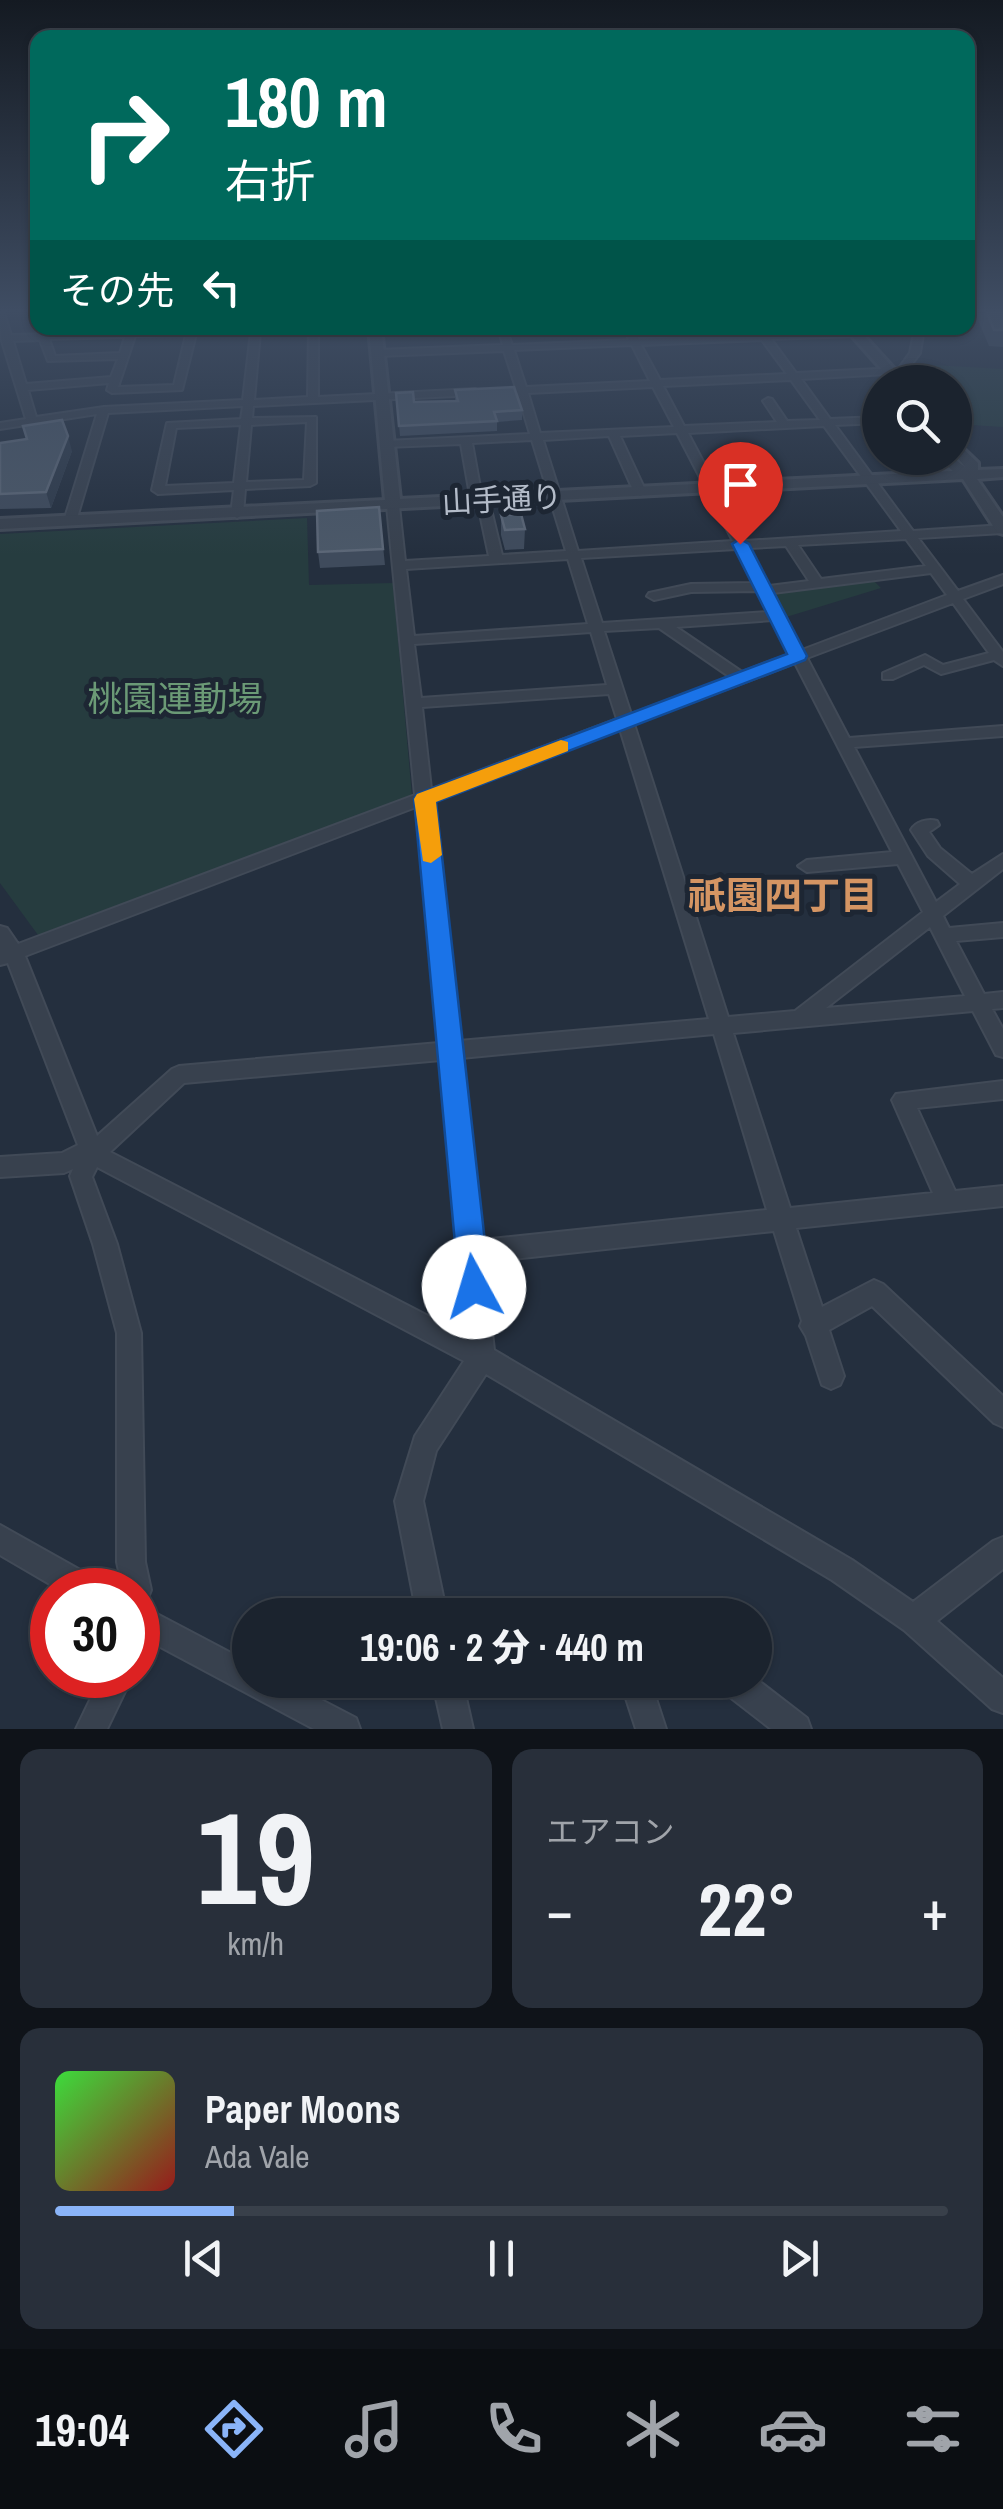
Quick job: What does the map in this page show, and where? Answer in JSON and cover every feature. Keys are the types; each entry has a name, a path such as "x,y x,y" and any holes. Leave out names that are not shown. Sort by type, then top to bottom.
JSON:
{"street":[{"path":"22,394 32,421"},
{"path":"237,514 249,394"},
{"path":"313,394 313,400"},
{"path":"382,394 482,1357 424,1446 409,1500 429,1598"},
{"path":"0,426 104,410 452,394"},
{"path":"515,394 538,437 558,497 812,1326 831,1376"},
{"path":"662,394 1003,1049"},
{"path":"807,394 1000,658 941,670 925,660 888,676"},
{"path":"768,401 784,424"},
{"path":"70,521 104,410"},
{"path":"312,418 310,483 239,486 158,490 171,426 312,418"},
{"path":"386,444 862,421"},
{"path":"613,433 640,492"},
{"path":"466,440 496,559"},
{"name":"山手通り","path":"972,475 1003,473"},
{"path":"967,475 1003,529"},
{"name":"山手通り","path":"0,524 967,475"},
{"path":"402,565 1003,529"},
{"path":"789,542 817,583"},
{"path":"654,596 691,588 764,588 935,568"},
{"path":"7,956 1003,579"},
{"path":"410,640 778,616"},
{"path":"664,625 742,678"},
{"path":"416,703 616,690"},
{"path":"846,742 1003,731"},
{"path":"931,825 919,830 934,852 971,883"},
{"path":"807,866 904,858"},
{"path":"801,1016 1003,860"},
{"path":"945,935 1003,930"},
{"path":"0,933 91,1152 482,1357 842,1570 914,1620 1003,1698"},
{"path":"0,1167 64,1163 91,1152 179,1075 1003,1000"},
{"path":"948,1200 903,1100 1003,1090"},
{"path":"91,1152 81,1176 105,1244 128,1333 132,1568"},
{"path":"471,1252 1003,1196"},
{"path":"812,1326 874,1292 1003,1414"},
{"path":"0,1539 50,1568"},
{"path":"914,1620 1003,1551"},
{"path":"160,1636 232,1670"},
{"path":"91,1729 106,1698"},
{"path":"284,1698 330,1725"},
{"path":"451,1698 458,1729"},
{"path":"641,1698 651,1729"},
{"path":"756,1698 796,1729"}],"green space":[{"path":"972,394 1003,394 1003,427 972,425"},
{"name":"桃園運動場","path":"307,518 309,585 393,583 412,796 38,935 0,883 0,534"},
{"path":"872,579 881,588 783,618 771,592"}],"building":[{"path":"396,394 413,394 414,402 458,401 456,394 516,394 522,410 494,412 497,421 399,426"},
{"path":"62,420 68,436 46,492 0,494 0,443 27,439 23,426"},
{"path":"379,507 383,549 318,552 317,511"},
{"path":"521,514 525,529 505,530 501,515"}],"slow traffic":[{"path":"431,855 424,799 561,747"}],"district":[{"name":"祇園四丁目","path":"783,896"}],"route":[{"path":"474,1287 424,799 798,656 740,544"}]}
